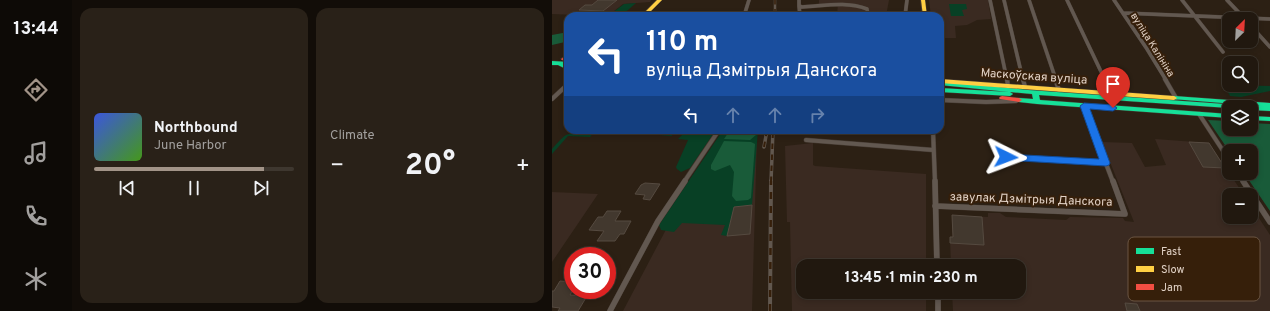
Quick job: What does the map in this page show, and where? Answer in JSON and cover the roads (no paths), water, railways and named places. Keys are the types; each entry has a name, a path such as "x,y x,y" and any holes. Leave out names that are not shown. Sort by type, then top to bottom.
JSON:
{"main road":[{"path":"647,12 660,0"},
{"path":"923,0 924,12"},
{"name":"Маскоўская вуліца","path":"944,81 1008,86 1084,106 1222,116"},
{"name":"Маскоўская вуліца","path":"944,81 1031,93 1222,110"},
{"name":"Маскоўская вуліца","path":"944,90 1031,93 1222,106"},
{"name":"Маскоўская вуліца","path":"1019,100 1031,93 1059,90 1270,105"},
{"path":"968,92 1019,100"},
{"path":"1258,108 1270,109"},
{"path":"1258,113 1270,114"},
{"path":"1258,118 1270,119"}],"street":[{"path":"746,12 749,0"},
{"path":"799,0 800,12"},
{"path":"906,12 907,0"},
{"path":"990,0 1008,86"},
{"path":"1004,0 1031,93"},
{"path":"1029,0 1059,90"},
{"path":"1067,0 1112,94"},
{"name":"вуліца Калініна","path":"1114,0 1128,18 1148,49 1176,98"},
{"path":"1182,0 1223,52"},
{"path":"1227,0 1238,12"},
{"path":"799,6 840,4 857,5 867,9 867,12"},
{"path":"1123,13 1222,18"},
{"path":"1258,20 1270,20"},
{"path":"1258,34 1270,47"},
{"path":"552,99 564,88"},
{"name":"Маскоўская вуліца","path":"944,100 986,102 1019,100"},
{"path":"1006,157 1106,163 1084,106"},
{"path":"1199,114 1222,149"},
{"path":"610,311 658,221 717,134"},
{"path":"933,134 937,259"},
{"path":"806,140 933,150"},
{"name":"завулак Дзмітрыя Данскога","path":"935,206 1125,214 1106,163"},
{"path":"1243,180 1270,222"},
{"path":"938,299 938,311"}],"railway":[{"path":"775,0 775,12"},
{"path":"764,147 766,134"},
{"path":"771,182 773,134"},
{"path":"770,311 771,181"}]}
